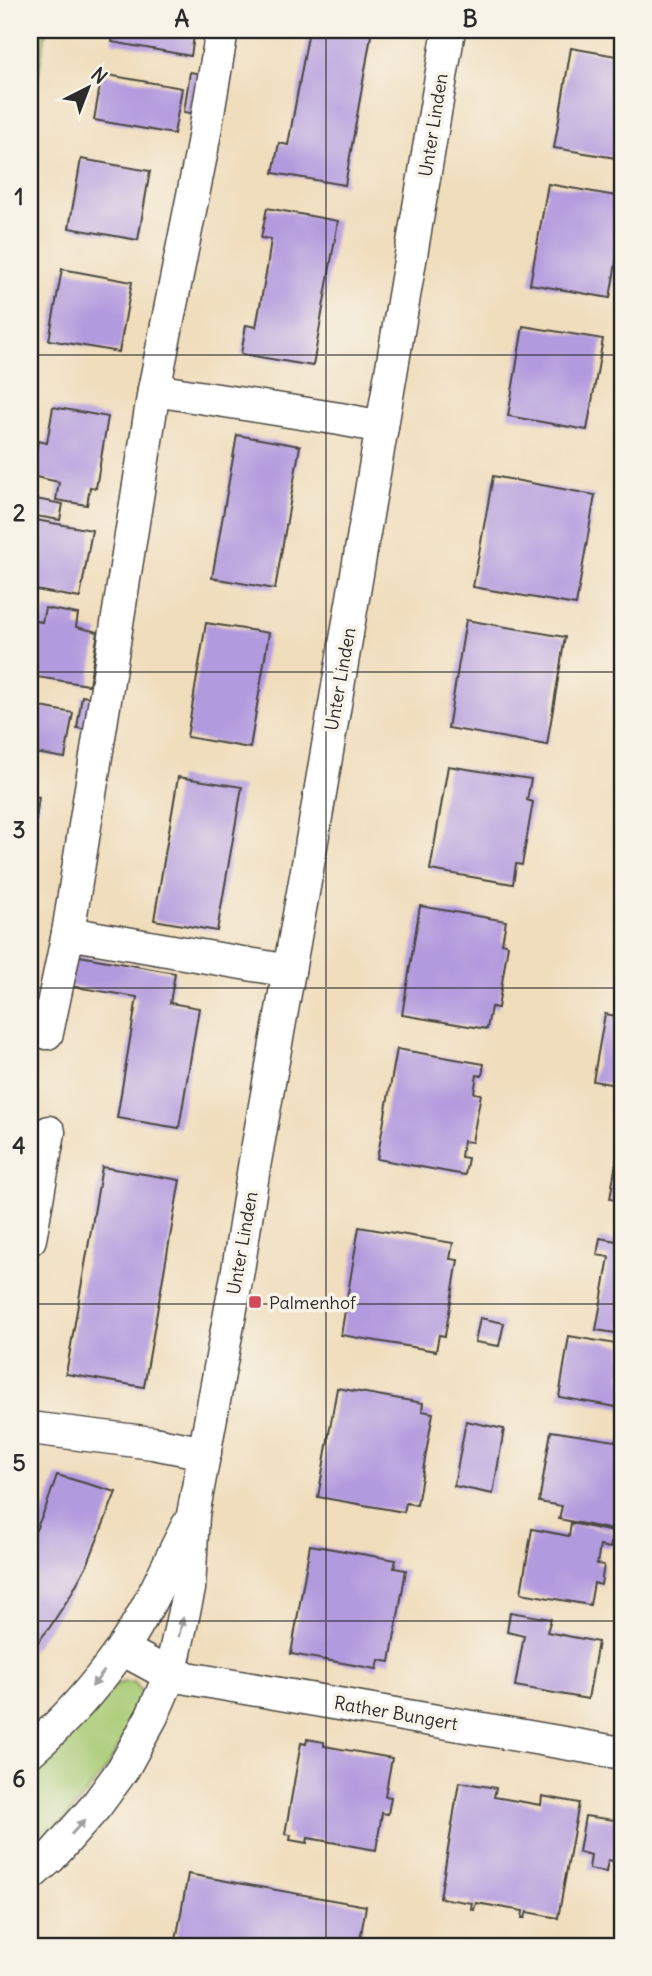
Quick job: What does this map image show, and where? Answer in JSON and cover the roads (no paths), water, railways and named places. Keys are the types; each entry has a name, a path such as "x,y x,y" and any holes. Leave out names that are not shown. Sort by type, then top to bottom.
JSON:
{"street":[{"path":"47,1033 68,933 154,390 201,155 222,30"},
{"name":"Unter Linden","path":"30,1875 51,1857 96,1806 123,1769 152,1716 170,1675 189,1589 193,1515 383,427 449,30"},
{"path":"154,390 383,427"},
{"path":"68,933 289,971"},
{"path":"30,1239 49,1132"},
{"path":"30,1428 153,1443 205,1453"},
{"name":"Unter Linden","path":"30,1751 52,1732 121,1649 193,1515"},
{"path":"121,1649 170,1675"},
{"name":"Rather Bungert","path":"170,1675 622,1753"}],"place":[{"name":"Palmenhof","path":"255,1302"}]}
